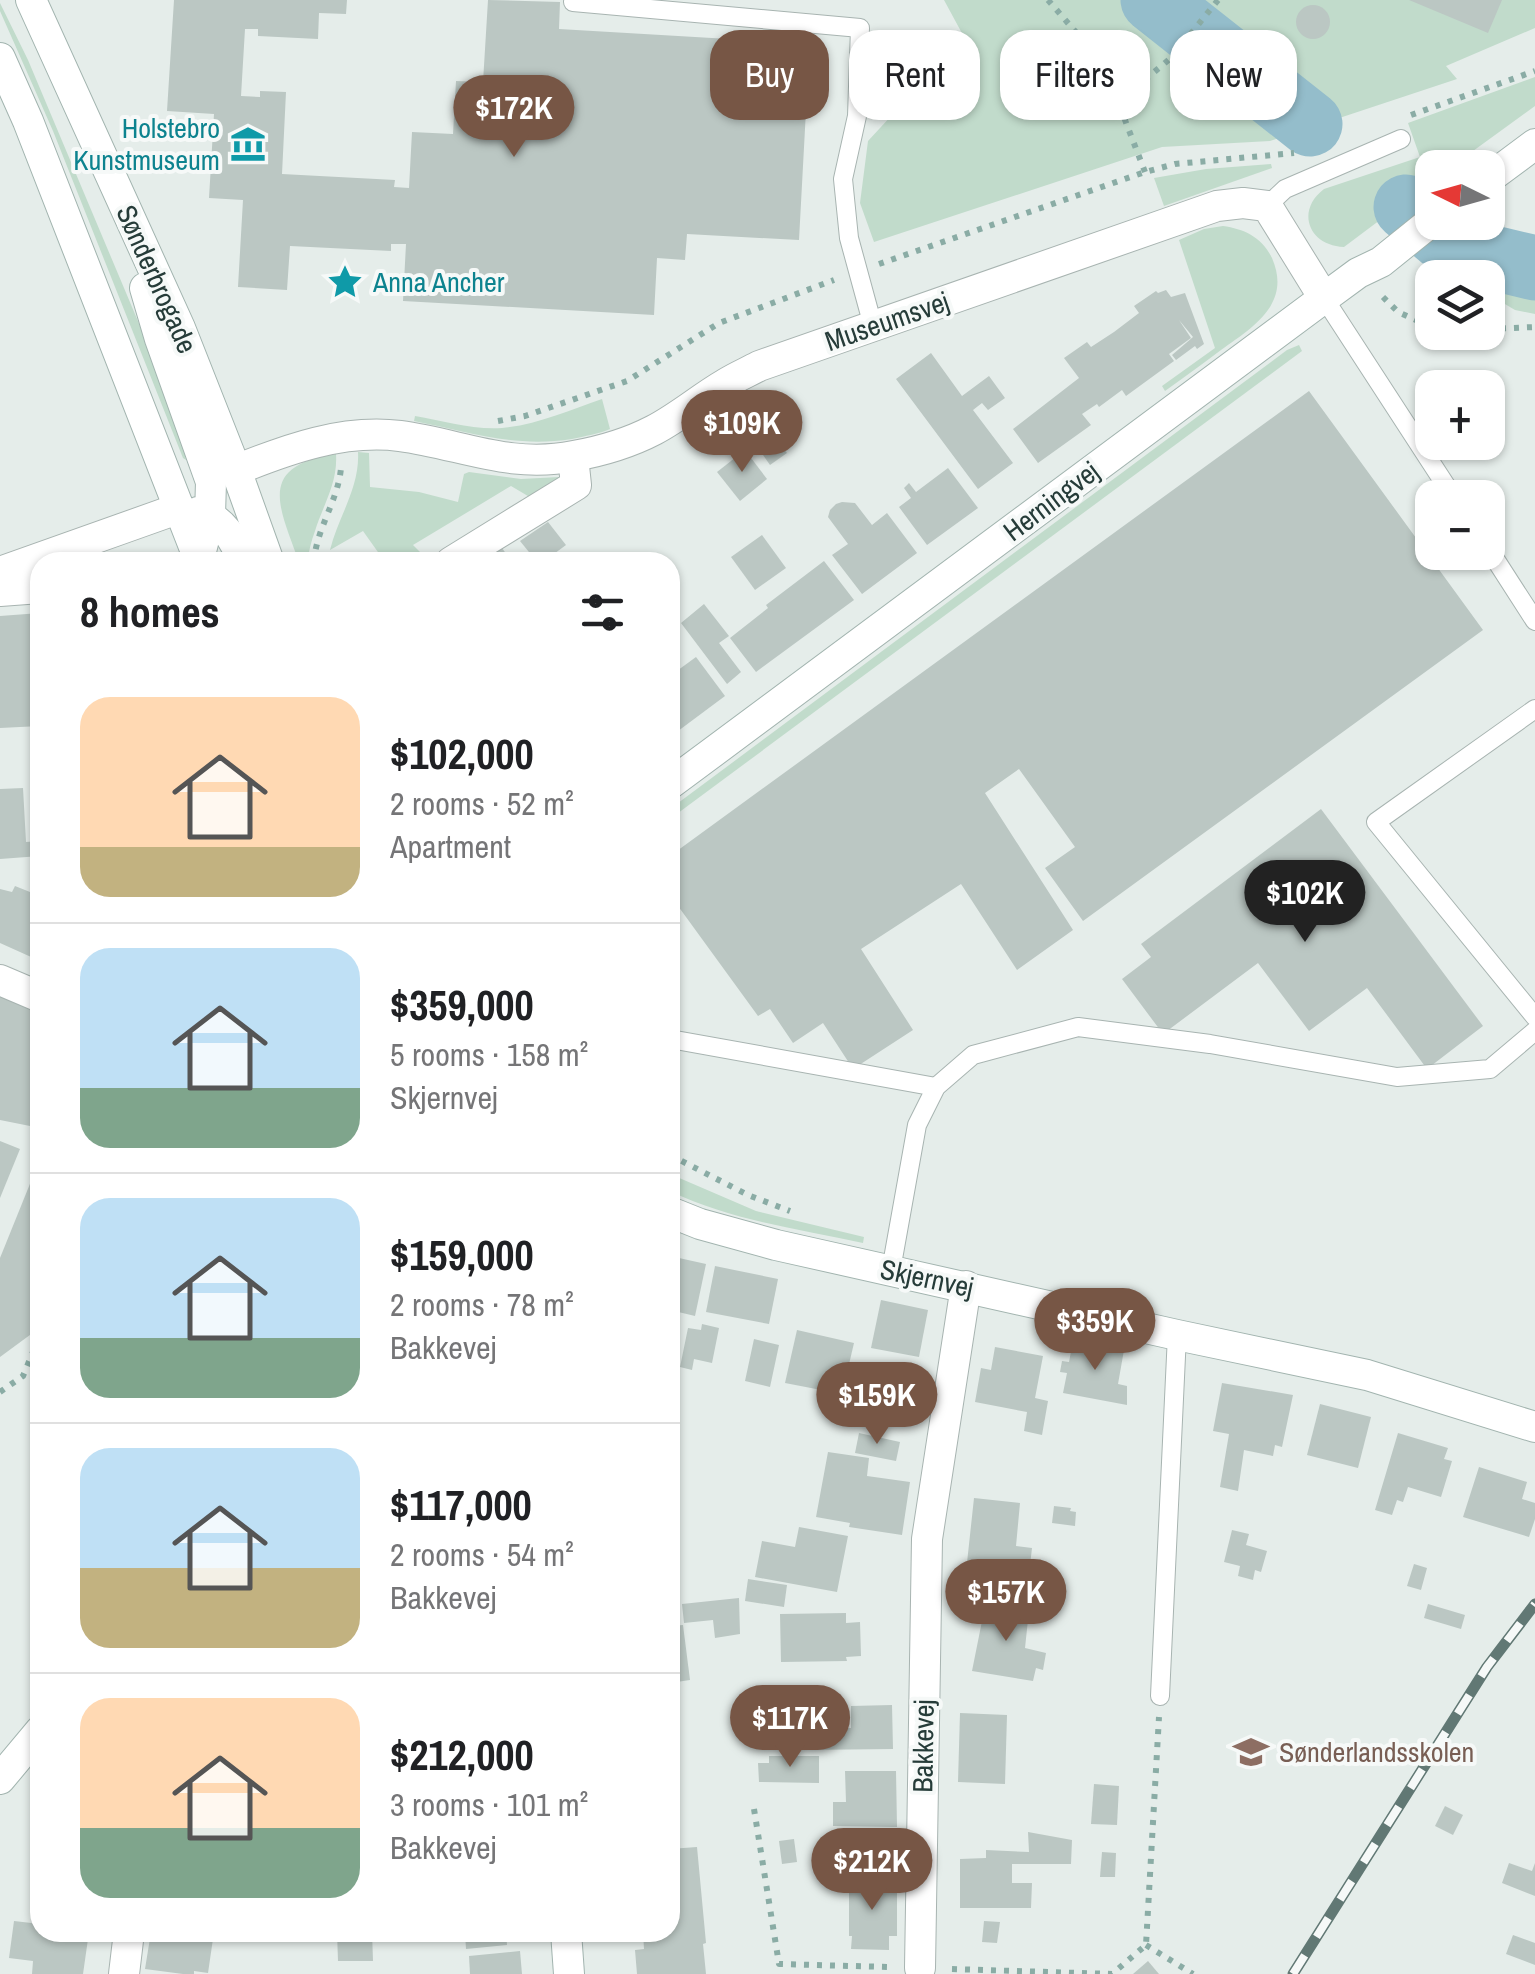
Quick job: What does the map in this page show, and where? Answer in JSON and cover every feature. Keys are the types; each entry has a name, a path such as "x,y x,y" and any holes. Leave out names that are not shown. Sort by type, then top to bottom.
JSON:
{"street":[{"name":"Sønderbrogade","path":"31,0 180,328 265,552"},
{"path":"0,58 180,508 192,552"},
{"path":"1505,166 1535,144"},
{"path":"109,170 160,339 212,482 210,515 198,552"},
{"name":"Museumsvej","path":"236,470 298,447 371,434 400,436 506,458 546,460 618,446 654,430 724,384 760,366 1218,206 1267,206"},
{"path":"1267,206 1324,298"},
{"name":"Herningvej","path":"680,777 1415,234"},
{"path":"468,552 576,485 573,457"},
{"path":"56,552 180,508 210,515 232,536 239,552"},
{"path":"0,572 30,561"},
{"path":"0,591 30,589"},
{"path":"0,980 30,992"},
{"name":"Skjernvej","path":"680,1216 732,1234 1368,1375 1535,1427"},
{"name":"Bakkevej","path":"920,1968 927,1539 966,1286"},
{"path":"0,1779 30,1743"},
{"path":"124,1974 128,1942"},
{"path":"567,1942 570,1974"}],"lane":[{"path":"572,2 860,28 858,116 844,179 848,238 872,326"},
{"path":"1267,206 1286,188 1401,138"},
{"path":"1324,298 1442,480"},
{"path":"1502,570 1535,622"},
{"path":"1535,708 1376,822 1535,1017"},
{"path":"890,1270 917,1125 936,1087 973,1055 1078,1027 1210,1044 1397,1077 1490,1069 1535,1031"},
{"path":"680,1041 936,1087"},
{"path":"1160,1696 1177,1335"}],"path":[{"path":"1048,0 1073,30"},
{"path":"1150,75 1172,56 1218,0"},
{"path":"1404,117 1535,71"},
{"path":"1125,120 1145,172"},
{"path":"488,420 525,416 627,380 720,323 1145,172 1176,164 1294,153 1312,147"},
{"path":"1370,267 1398,312 1415,320"},
{"path":"1505,329 1535,327"},
{"path":"316,552 340,478 341,438"},
{"path":"680,1160 748,1196 800,1214"},
{"path":"0,1392 23,1376 30,1359"},
{"path":"754,1810 779,1964 1112,1974 1146,1945 1160,1696"},
{"path":"1146,1945 1193,1974"}],"green space":[{"path":"944,0 1535,0 1535,28 1446,66 1457,79 1270,141 1162,147 874,242 860,203 868,141 887,120 980,120 980,30 960,30"},
{"path":"0,3 28,60 180,421 186,460 53,131 0,11"},
{"path":"1535,77 1535,106 1474,150 1418,150 1408,123"},
{"path":"1415,159 1415,194 1344,247 1322,241 1310,226 1310,207 1324,189"},
{"path":"1271,164 1272,168 1164,206 1154,178 1206,169"},
{"path":"1223,226 1252,235 1268,251 1277,274 1273,301 1256,323 1165,391 1162,386 1215,348 1179,240"},
{"path":"1505,287 1535,289 1535,314 1505,304"},
{"path":"1299,345 1302,351 680,812 680,802 1287,350"},
{"path":"602,399 610,429 572,439 511,440 414,421 415,416 502,428"},
{"path":"358,452 369,453 370,487 419,492 458,502 464,474 469,472 521,479 559,477 561,482 533,499 511,486 413,545 420,552 378,552 363,531 330,550 358,465"},
{"path":"336,454 332,484 310,552 295,552 280,492 284,479 294,468"},
{"path":"680,1178 756,1211 864,1237 863,1243 765,1223 680,1195"}],"building":[{"path":"174,0 347,0 346,14 319,13 318,39 258,36 258,29 245,29 241,96 260,97 260,91 286,92 282,174 395,180 394,187 409,188 412,132 453,134 456,81 483,82 488,0 560,2 559,29 710,38 710,120 805,120 799,240 687,234 685,260 657,258 654,315 403,301 406,244 391,244 391,251 290,246 287,290 238,287 243,200 209,198 214,114 167,111"},
{"path":"1409,0 1502,0 1488,33"},
{"path":"1313,5 1325,10 1330,22 1325,34 1313,39 1301,34 1296,22 1301,10"},
{"path":"1166,290 1171,297 1185,293 1204,344 1176,360 1172,355 1193,337 1179,320 1191,338 1169,354 1174,361 1126,396 1122,390 1082,414 1091,425 1038,463 1013,429 1079,378 1064,358 1087,342 1091,347 1114,332 1139,313 1134,306 1156,291"},
{"path":"931,353 962,396 989,376 1005,398 988,410 982,403 973,410 1013,463 978,489 896,379"},
{"path":"1309,391 1415,537 1415,570 1439,570 1483,630 1083,921 1045,868 1075,847 1019,769 985,793 1073,930 1017,970 961,884 861,949 913,1030 853,1069 823,1023 793,1043 770,1009 758,1016 680,909 680,849"},
{"path":"756,411 787,453 770,465 740,422"},
{"path":"745,450 767,479 740,501 717,472"},
{"path":"948,468 978,508 927,545 899,507 911,498 904,488 909,483 916,492"},
{"path":"842,502 855,503 872,525 887,513 917,553 862,594 832,555 848,544 828,517 830,510"},
{"path":"548,522 566,545 557,552 529,552 520,541"},
{"path":"762,535 786,568 755,590 731,557"},
{"path":"824,561 854,600 756,672 730,638"},
{"path":"704,604 729,636 719,643 741,672 727,684 681,623"},
{"path":"30,614 30,726 0,728 0,616"},
{"path":"696,657 725,696 680,730 680,669"},
{"path":"23,788 30,857 0,859 0,789"},
{"path":"1321,809 1483,1026 1427,1069 1367,988 1309,1031 1258,963 1163,1034 1122,979 1151,957 1141,944"},
{"path":"15,886 30,892 30,956 0,943 0,889 12,892"},
{"path":"0,995 30,1008 30,1126 0,1120"},
{"path":"0,1141 20,1149 0,1198"},
{"path":"30,1184 30,1335 0,1357 0,1258"},
{"path":"680,1258 706,1264 695,1316 680,1312"},
{"path":"715,1266 778,1279 769,1324 706,1312"},
{"path":"881,1300 928,1310 919,1357 871,1348"},
{"path":"702,1324 719,1328 712,1363 694,1359 692,1370 680,1367 688,1328 701,1330"},
{"path":"797,1330 854,1343 842,1394 785,1383"},
{"path":"754,1339 779,1345 770,1387 745,1381"},
{"path":"1073,1341 1124,1350 1118,1384 1127,1386 1127,1405 1063,1393 1067,1373 1060,1372 1062,1361 1069,1362"},
{"path":"995,1347 1043,1356 1035,1398 1048,1401 1042,1435 1024,1431 1027,1412 975,1402 981,1368 991,1370"},
{"path":"1222,1383 1293,1395 1282,1447 1275,1445 1273,1456 1244,1450 1238,1491 1220,1487 1229,1434 1213,1431"},
{"path":"1320,1404 1371,1417 1358,1468 1307,1455"},
{"path":"859,1433 900,1442 896,1461 855,1453"},
{"path":"1398,1433 1448,1448 1444,1459 1452,1461 1441,1497 1408,1487 1403,1502 1397,1500 1392,1515 1375,1510"},
{"path":"828,1452 869,1458 867,1476 910,1482 902,1535 849,1527 850,1523 816,1517"},
{"path":"1479,1467 1527,1482 1522,1499 1535,1503 1529,1537 1463,1517"},
{"path":"974,1498 1020,1503 1016,1546 1032,1548 1029,1574 1013,1573 1010,1582 1016,1583 1016,1589 980,1587 982,1573 966,1572"},
{"path":"1054,1506 1076,1512 1075,1526 1052,1523"},
{"path":"799,1527 848,1536 837,1592 755,1577 762,1541 795,1547"},
{"path":"1232,1530 1249,1534 1246,1545 1267,1551 1261,1572 1255,1570 1253,1580 1238,1576 1240,1566 1224,1562"},
{"path":"1414,1564 1427,1568 1421,1590 1407,1586"},
{"path":"748,1579 787,1585 784,1607 745,1601"},
{"path":"739,1598 740,1634 715,1638 713,1620 684,1623 682,1604"},
{"path":"986,1601 1029,1610 1025,1648 1046,1653 1043,1670 1036,1668 1033,1681 972,1671"},
{"path":"1428,1604 1465,1615 1461,1629 1424,1618"},
{"path":"846,1613 846,1623 860,1622 861,1656 846,1657 847,1661 781,1662 780,1614"},
{"path":"680,1625 690,1680 680,1682"},
{"path":"892,1705 893,1749 803,1750 804,1729 851,1728 851,1706"},
{"path":"960,1713 1007,1715 1005,1784 958,1782"},
{"path":"769,1756 819,1756 819,1783 759,1782 758,1763 769,1763"},
{"path":"845,1771 896,1771 897,1827 833,1826 833,1802 846,1802"},
{"path":"1094,1784 1119,1786 1117,1825 1091,1824"},
{"path":"1445,1806 1463,1815 1453,1835 1435,1826"},
{"path":"1028,1832 1072,1840 1071,1864 1012,1864 1012,1883 1032,1883 1031,1908 960,1908 960,1859 986,1858 986,1850 1029,1852"},
{"path":"794,1839 797,1862 782,1864 779,1841"},
{"path":"697,1847 706,1974 637,1974 635,1950 644,1949 644,1942 680,1942 680,1848"},
{"path":"1102,1852 1116,1853 1115,1877 1100,1877"},
{"path":"1509,1863 1532,1871 1535,1863 1535,1896 1502,1883"},
{"path":"854,1876 884,1876 884,1886 897,1886 897,1936 889,1936 889,1950 851,1949 849,1886 854,1887"},
{"path":"14,1921 30,1923 30,1942 88,1942 83,1974 32,1974 33,1961 9,1958"},
{"path":"984,1921 1000,1922 997,1943 982,1942"},
{"path":"1513,1935 1535,1943 1535,1965 1506,1954"},
{"path":"149,1942 213,1942 208,1973 145,1969"},
{"path":"337,1942 372,1942 373,1961 338,1961"},
{"path":"466,1942 507,1942 507,1945 466,1949"},
{"path":"520,1951 522,1974 470,1974 469,1956"},
{"path":"1148,1961 1159,1974 1133,1974"}],"waterway":[{"path":"1153,0 1310,124"},
{"path":"1406,207 1456,249 1535,268"}],"railway":[{"path":"1293,1974 1487,1667 1535,1604"}],"place":[{"name":"Holstebro Kunstmuseum","path":"248,144"},
{"name":"Anna Ancher","path":"345,282"},
{"name":"Sønderlandsskolen","path":"1251,1752"}]}
